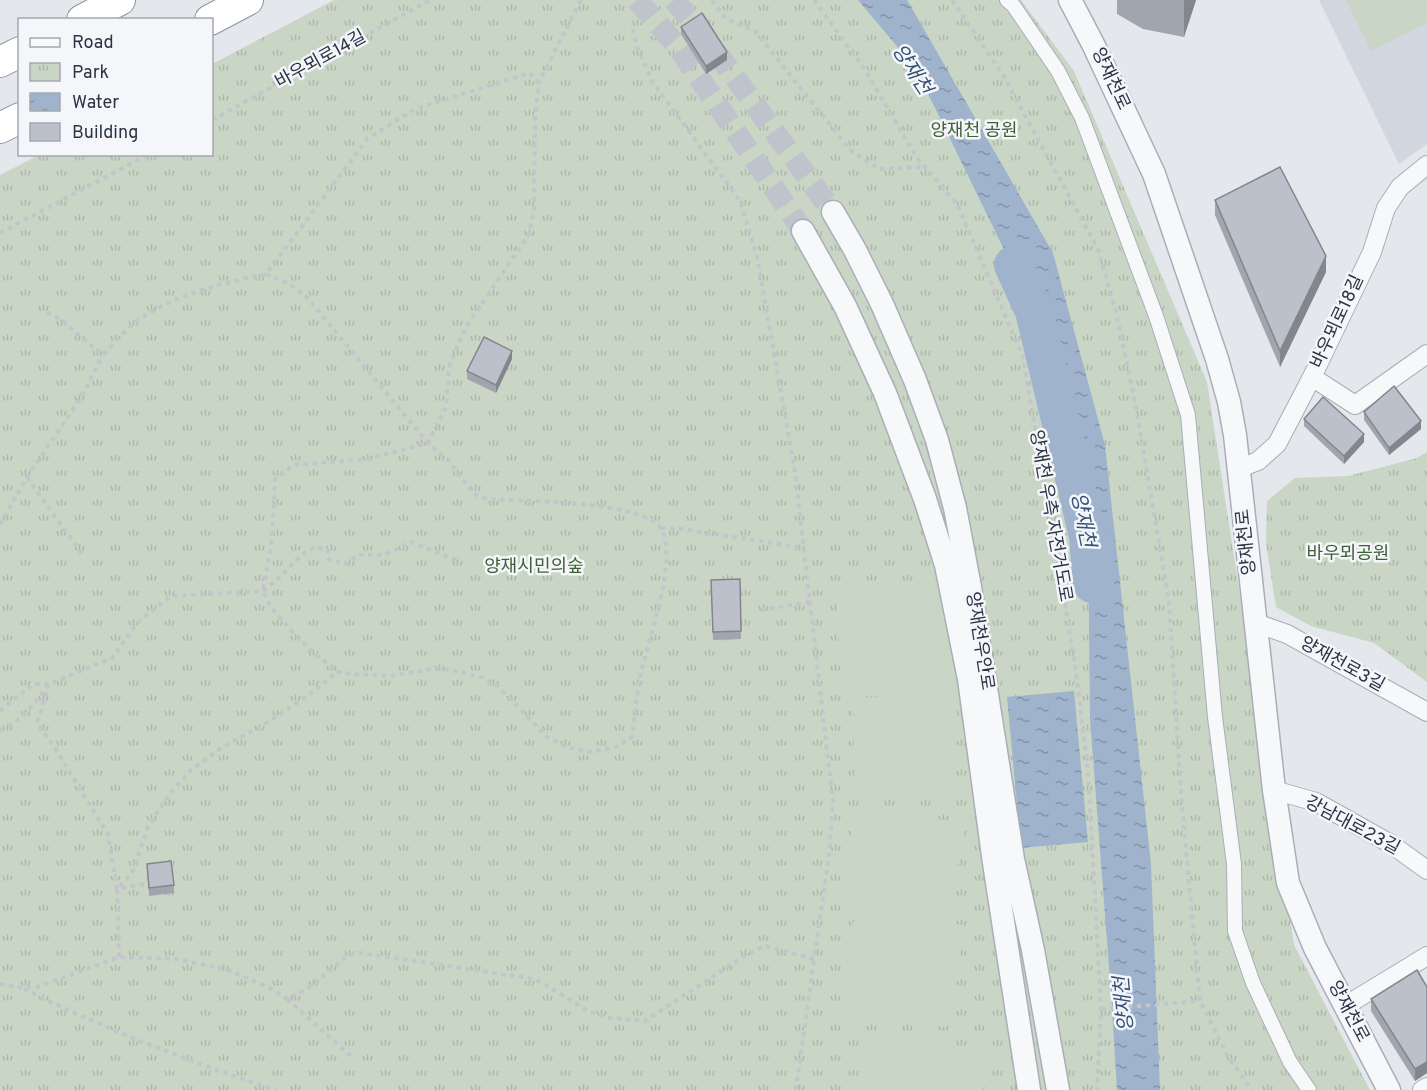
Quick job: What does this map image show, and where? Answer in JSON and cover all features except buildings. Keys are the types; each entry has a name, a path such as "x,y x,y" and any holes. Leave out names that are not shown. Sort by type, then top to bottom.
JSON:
{"highway":[{"path":"86,18 120,0"},
{"path":"213,18 248,0"},
{"path":"0,62 18,53"},
{"path":"0,128 18,119"}],"street":[{"path":"1007,0 1013,5 1058,71 1082,118 1156,316 1188,415 1215,717 1234,864 1235,930 1253,982 1290,1062 1309,1090"},
{"name":"양재천로","path":"1070,0 1094,45 1154,174 1217,359 1229,402 1274,790 1288,883 1315,948 1389,1090"},
{"name":"바우뫼로18길","path":"1238,469 1258,461 1277,444 1372,252 1392,196 1427,165"},
{"name":"양재천우안로","path":"833,212 882,304 915,380 937,440 955,508 977,679 994,863 1029,1090"},
{"name":"양재천우안로","path":"803,231 845,306 885,393 925,499 946,566 977,679 1033,950 1058,1090"},
{"path":"1312,377 1355,405 1427,354"},
{"name":"양재천로3길","path":"1256,623 1287,634 1427,712"},
{"name":"강남대로23길","path":"1274,790 1316,802 1391,844 1427,870"},
{"path":"1345,1006 1427,956"},
{"path":"1422,1090 1427,1087"}],"path":[{"name":"바우뫼로14길","path":"213,119 430,0"},
{"path":"581,0 539,82 535,115 534,210 529,234 465,329 450,363 446,407 428,443 367,459 294,465 275,479 272,539 263,591 270,606 294,634 316,655 339,672 390,676 438,669 483,678 499,687 547,737 567,747 590,752 615,748 632,737 642,671 662,596 666,563 665,539 661,528"},
{"path":"711,0 726,20 755,31 851,151 879,168 925,167"},
{"name":"양재천 우측 자전거도로","path":"814,0 862,67 918,159 957,204 1023,357 1075,664 1088,771 1101,1009 1097,1090"},
{"path":"952,0 1004,77 1098,249 1117,316 1136,407 1169,602 1182,807 1200,1001 1227,1054 1251,1090"},
{"path":"632,25 637,47 652,81 740,201 757,256 795,472 833,802 829,856 796,1090"},
{"path":"266,274 368,138 416,109 529,73 539,82"},
{"path":"0,233 145,156"},
{"path":"0,525 27,477 80,399 103,355 132,325 172,301 215,285 266,274 287,283 305,295 428,443 450,462 474,494 487,499 588,505 626,511 647,518 661,528 682,529 804,548"},
{"path":"47,312 61,320 103,355"},
{"path":"27,477 84,557"},
{"path":"0,711 33,684 49,684 112,657 138,622 171,596 263,591 301,555 315,547 328,550 328,559 347,564 357,555 384,555 411,542 459,561"},
{"path":"761,610 810,602"},
{"path":"117,889 132,873 148,827 170,793 190,771 221,748 290,708 339,672"},
{"path":"0,730 9,728 49,684"},
{"path":"49,684 37,723 108,834 117,889 119,957"},
{"path":"117,889 144,884"},
{"path":"287,999 310,987 347,956 360,953 528,978 541,982 588,1011 610,1018 645,1021 747,954 765,946 814,959"},
{"path":"22,988 37,987 119,957 176,958 228,970 267,987 287,999 354,1059"},
{"path":"0,984 22,988 118,1031 222,1072 276,1090"},
{"path":"1101,1009 1200,1001"}],"shaded area":[{"path":"1319,0 1427,0 1427,144 1399,164"}],"green space":[{"name":"양재시민의숲","path":"334,0 1021,0 1074,71 1207,382 1294,945 1370,1090 0,1090 0,175 37,156 213,156 213,63"},
{"path":"1346,0 1427,0 1427,23 1371,51"},
{"name":"바우뫼공원","path":"1427,452 1427,682 1374,643 1311,626 1276,607 1266,544 1267,501 1295,478 1348,476 1417,458"},
{"path":"945,587 957,791 854,791 853,699 905,694 841,698 837,590"},
{"path":"855,807 965,823 948,923 966,926 946,1027 839,1014 855,913 840,911"},
{"path":"870,1030 991,1053 983,1090 858,1090"}],"water":[{"path":"858,0 907,0 1053,253 1105,445 1151,864 1160,1090 1117,1090 1090,719 1088,536 1034,311 916,69"},
{"path":"1074,691 1088,842 1021,848 1007,697"}],"waterway":[{"name":"양재천","path":"1013,265 1034,311 1088,536 1092,584"}],"tunnel":[{"path":"637,0 678,47 803,231"},
{"path":"674,0 703,34 833,212"}],"park label":[{"name":"양재천 공원","path":"974,131"}]}
